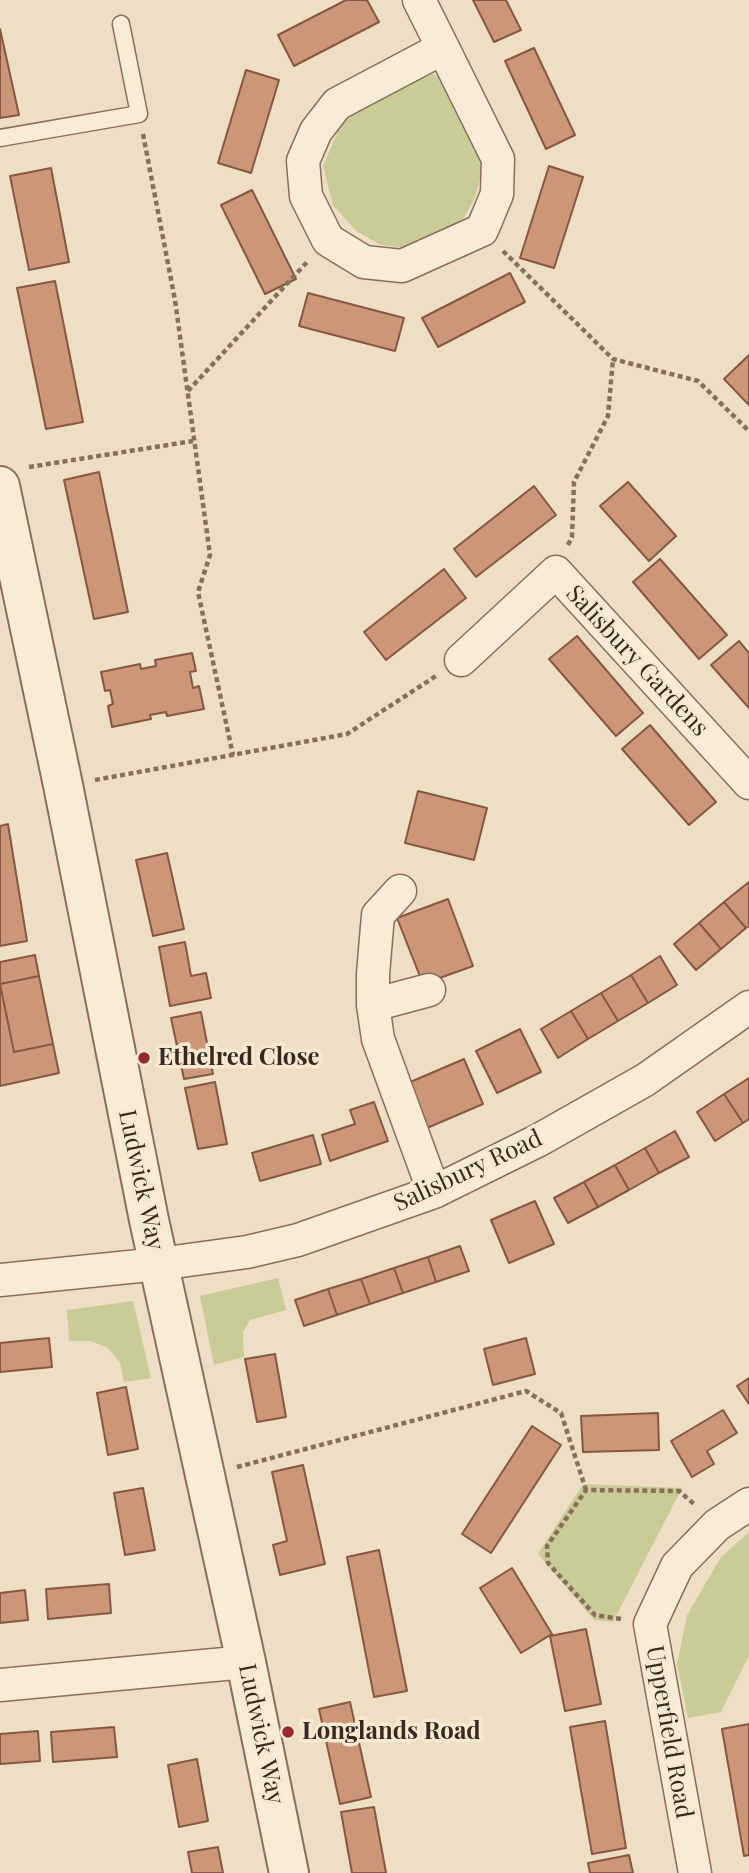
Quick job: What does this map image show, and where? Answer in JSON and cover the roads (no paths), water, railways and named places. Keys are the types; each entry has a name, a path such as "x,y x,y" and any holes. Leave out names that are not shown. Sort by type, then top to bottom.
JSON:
{"street":[{"path":"419,0 443,48 498,159 497,194 482,230 402,266 364,262 328,240 306,196 303,161 316,131 337,104 443,48"},
{"name":"Ludwick Way","path":"14,476 8,566 63,785 159,1264 289,1873"},
{"name":"Salisbury Gardens","path":"461,660 556,572 749,783"},
{"path":"400,891 378,915 373,1005 378,1039 434,1192"},
{"path":"373,1005 429,990"},
{"name":"Salisbury Road","path":"0,1280 247,1252 298,1240 434,1192 539,1139 645,1080 749,1007"},
{"name":"Upperfield Road","path":"695,1873 650,1623 677,1566 717,1525 749,1503"},
{"path":"0,1685 246,1662"}],"lane":[{"path":"0,138 139,114 121,24"}],"place":[{"name":"Ethelred Close","path":"144,1058"},
{"name":"Longlands Road","path":"288,1732"}]}
